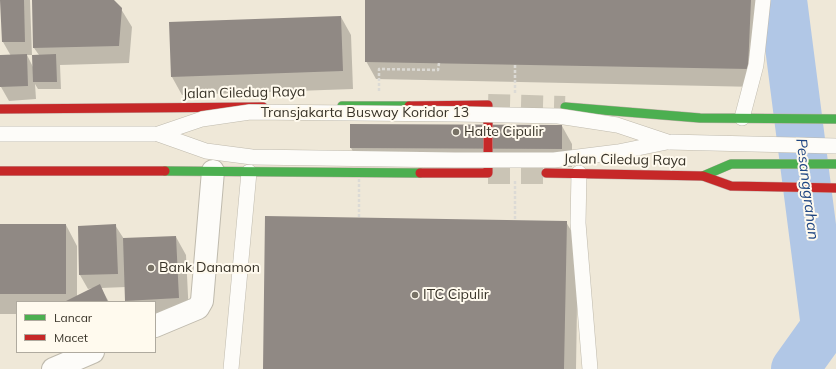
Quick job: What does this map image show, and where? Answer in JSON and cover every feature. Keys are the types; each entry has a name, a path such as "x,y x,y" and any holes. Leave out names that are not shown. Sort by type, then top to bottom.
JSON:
{"main road":[{"name":"Jalan Ciledug Raya","path":"0,109 488,105 488,173 249,172"},
{"path":"566,107 748,123 776,120 836,119"},
{"path":"700,118 748,123"},
{"name":"Jalan Ciledug Raya","path":"703,176 730,164 836,164"},
{"path":"0,171 249,172"},
{"name":"Jalan Ciledug Raya","path":"546,173 703,176 731,186 836,188"}],"street":[{"path":"156,326 198,308 202,301 213,171"},
{"path":"53,369 91,353"}],"lane":[{"path":"748,123 763,0"},
{"name":"Transjakarta Busway Koridor 13","path":"0,134 158,134 202,119 250,112 456,114 558,116 617,125 668,142"},
{"name":"Transjakarta Busway Koridor 13","path":"158,134 206,151 252,157 554,160 618,152 668,142 836,146"},
{"path":"231,369 249,172"},
{"path":"579,173 578,223 590,369"}],"building":[{"path":"0,0 24,0 25,42 2,42"},
{"path":"32,0 114,0 122,8 119,46 33,48"},
{"path":"365,0 751,0 748,69 365,62"},
{"path":"341,16 343,71 171,77 169,22"},
{"path":"27,54 28,86 0,87 0,55"},
{"path":"56,54 57,82 33,82 32,55"},
{"name":"Halte Cipulir","path":"350,124 562,125 562,149 350,148"},
{"name":"ITC Cipulir","path":"265,216 567,221 564,369 263,369"},
{"path":"0,224 66,224 66,294 0,294"},
{"path":"116,224 118,274 79,275 78,226"},
{"name":"Bank Danamon","path":"176,236 179,298 125,301 123,238"},
{"path":"100,284 108,301 66,301"}],"waterway":[{"name":"Pesanggrahan","path":"783,0 825,327 795,369"}],"tunnel":[{"path":"488,105 565,107"},
{"path":"488,173 546,173"}],"traffic: fast":[{"path":"342,106 409,106"},
{"path":"565,107 700,118 836,119"},
{"path":"703,176 731,164 836,164"},
{"path":"165,171 420,173"}],"traffic: jam":[{"path":"409,106 488,105 488,173 420,173"},
{"path":"0,109 263,107"},
{"path":"0,171 165,171"},
{"path":"546,173 703,176 731,186 836,188"}],"place":[{"name":"Halte Cipulir","path":"456,132"},
{"name":"Bank Danamon","path":"151,268"},
{"name":"ITC Cipulir","path":"415,295"}]}
